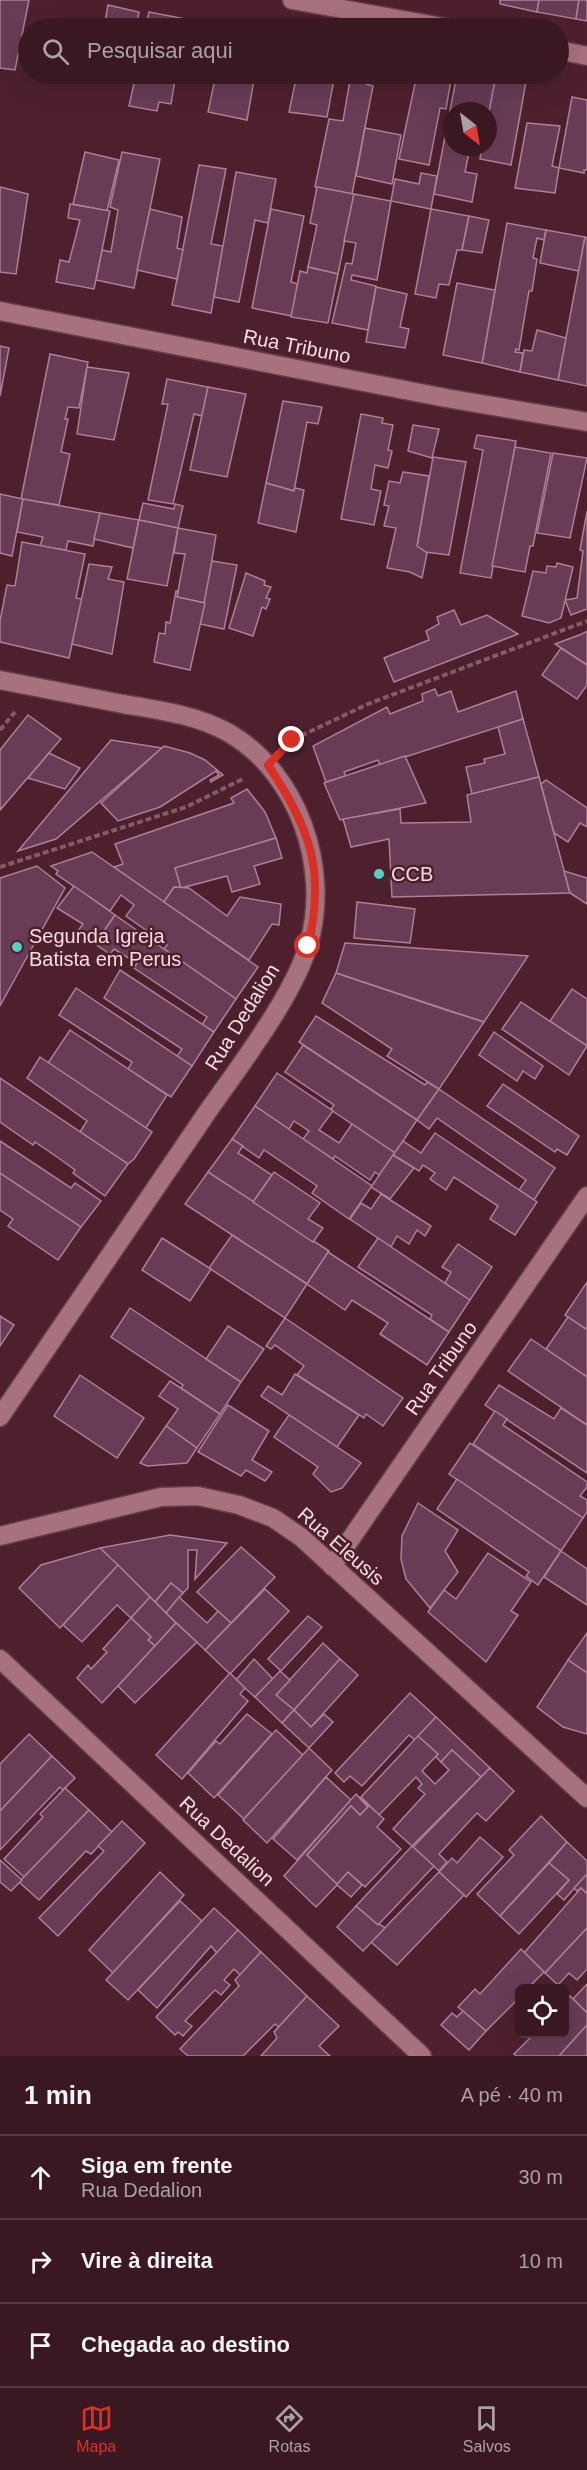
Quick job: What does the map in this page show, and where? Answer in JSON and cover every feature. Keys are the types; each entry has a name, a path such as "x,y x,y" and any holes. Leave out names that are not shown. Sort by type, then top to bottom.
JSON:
{"street":[{"path":"292,0 392,18"},
{"path":"569,52 587,56"},
{"name":"Rua Tribuno","path":"0,312 446,398 587,422"},
{"name":"Rua Dedalion","path":"0,680 169,712 228,733 252,749 268,765 298,816 314,857 316,886 314,922 308,946 295,977 235,1072 0,1417"},
{"name":"Rua Tribuno","path":"332,1566 587,1196"},
{"name":"Rua Eleusis","path":"0,1536 161,1497 198,1496 239,1504 273,1518 301,1537 587,1798"},
{"name":"Rua Dedalion","path":"0,1659 422,2056"}],"path":[{"path":"0,867 186,807 268,765 292,740 368,704 587,621"}],"building":[{"path":"0,0 29,0 25,18 18,18 18,55 15,70 0,68"},
{"path":"500,0 539,0 537,12 500,4"},
{"path":"539,0 579,0 576,19 537,12"},
{"path":"579,0 587,0 587,21 576,19"},
{"path":"108,5 139,12 138,18 106,18"},
{"path":"149,12 181,18 148,18"},
{"path":"134,84 174,84 171,104 159,102 157,111 129,106"},
{"path":"214,84 253,84 247,120 208,112"},
{"path":"295,84 333,84 327,117 289,112"},
{"path":"349,84 373,86 352,194 315,187 329,119 343,121"},
{"path":"415,84 450,84 447,102 443,102 443,108 440,108 429,165 399,159"},
{"path":"455,84 494,84 491,102 452,102"},
{"path":"494,84 526,84 511,165 480,159 480,156 497,156 497,102 491,102"},
{"path":"572,97 587,100 587,170 584,170 584,173 559,168"},
{"path":"527,123 560,126 552,166 559,168 555,193 515,188"},
{"path":"365,128 401,135 392,184 356,176"},
{"path":"443,147 443,156 468,156 465,172 477,174 472,202 434,194"},
{"path":"85,152 119,160 107,211 73,204"},
{"path":"122,152 160,159 134,288 96,280 102,250 111,252 118,210 110,207"},
{"path":"199,165 226,169 211,244 223,246 211,313 172,305"},
{"path":"236,172 276,179 268,223 255,220 239,302 214,297"},
{"path":"421,173 437,176 431,209 391,201 395,179 419,184"},
{"path":"0,187 28,194 16,274 0,272"},
{"path":"317,187 354,194 338,274 308,267 317,225 310,223"},
{"path":"354,194 391,201 377,280 352,275 351,280 376,286 368,330 332,323 346,263 352,264 356,243 344,241"},
{"path":"70,204 110,211 94,289 56,282 60,260 69,262 80,220 68,218"},
{"path":"150,209 182,217 177,248 183,250 177,279 137,270"},
{"path":"271,209 304,216 291,282 298,284 292,316 252,308"},
{"path":"431,209 469,216 462,250 457,250 449,285 439,284 436,298 415,294"},
{"path":"469,216 489,220 482,253 462,250"},
{"path":"507,223 546,230 544,240 537,238 533,258 537,259 532,291 529,291 519,350 516,349 515,352 523,353 520,372 482,363"},
{"path":"546,230 585,237 579,271 540,263"},
{"path":"585,237 587,238 587,386 558,380"},
{"path":"308,267 338,274 328,323 291,317 300,271 307,273"},
{"path":"457,283 495,290 482,363 443,355"},
{"path":"376,287 407,294 400,327 409,329 405,348 366,342"},
{"path":"537,330 566,338 558,380 520,372 524,350 532,351"},
{"path":"0,346 9,348 0,396"},
{"path":"50,354 88,362 79,408 68,407 65,419 68,419 61,452 70,454 59,505 21,499"},
{"path":"87,367 129,373 114,440 77,434"},
{"path":"167,379 208,387 202,416 194,414 173,504 148,500 168,404 162,404"},
{"path":"208,387 246,394 227,477 190,470"},
{"path":"283,401 322,407 318,424 307,422 294,491 266,483"},
{"path":"361,414 383,418 382,423 393,425 388,450 392,451 388,468 375,465 371,489 381,491 374,525 341,519"},
{"path":"413,425 439,429 432,458 408,451"},
{"path":"477,435 516,441 491,578 460,573 483,450 474,448"},
{"path":"515,447 551,453 533,546 530,546 525,572 492,566"},
{"path":"553,453 587,458 570,538 537,533"},
{"path":"433,457 466,462 449,555 425,552 417,546"},
{"path":"403,472 429,476 417,546 427,553 422,578 410,572 387,568 396,528 384,526 389,506 384,505 389,481 400,483"},
{"path":"266,483 294,491 295,488 304,490 296,532 258,523"},
{"path":"0,494 23,499 12,556 0,553"},
{"path":"23,499 100,513 93,546 68,541 66,550 40,546 43,537 17,532"},
{"path":"143,503 174,509 175,504 183,506 178,528 139,520"},
{"path":"587,511 587,609 571,615 565,600 577,598 583,551 580,550"},
{"path":"100,513 139,520 133,548 94,539"},
{"path":"139,520 178,528 167,586 127,579"},
{"path":"178,528 216,535 205,603 177,597 185,554 174,553"},
{"path":"22,542 85,554 76,598 82,599 69,658 0,642 0,621 7,585 15,586"},
{"path":"212,561 237,565 224,629 200,624"},
{"path":"557,563 573,567 561,618 549,623 522,616 533,571 546,573 547,566 556,567"},
{"path":"89,564 112,567 108,579 124,582 112,654 72,644"},
{"path":"246,573 265,581 264,585 271,587 266,598 270,599 266,609 262,607 253,636 229,628"},
{"path":"176,591 178,591 177,597 205,603 190,670 154,662 159,633 165,634 166,622 170,623"},
{"path":"454,610 461,625 487,615 518,634 394,682 384,658 429,640 426,631 439,624 437,617"},
{"path":"587,631 587,665 555,644 582,634"},
{"path":"561,648 587,665 587,685 577,699 542,675"},
{"path":"435,689 438,696 451,691 458,712 516,691 523,719 380,765 378,760 344,772 346,776 326,782 313,746 387,707 390,714 423,701 422,694"},
{"path":"28,715 61,739 0,810 0,750"},
{"path":"523,719 539,777 472,794 466,767 485,763 484,759 505,754 498,727"},
{"path":"111,740 162,748 56,839 18,851"},
{"path":"164,746 205,760 223,775 211,782 210,780 219,775 216,771 160,807 118,821 101,803"},
{"path":"49,753 80,768 65,789 28,778"},
{"path":"405,756 426,803 340,820 324,783"},
{"path":"539,777 570,893 392,897 389,839 351,847 343,819 400,809 401,823 471,822 467,795"},
{"path":"546,780 587,808 587,827 580,823 568,842 554,833 541,784"},
{"path":"247,789 265,812 276,838 175,868 181,888 174,887 164,902 114,867 123,864 115,844 234,803 231,798"},
{"path":"276,838 282,858 254,866 260,884 232,892 227,876 181,888 175,868"},
{"path":"92,852 258,967 236,999 164,949 167,945 126,916 134,905 121,895 110,911 56,874 58,871 51,866"},
{"name":"Segunda Igreja Batista em Perus","path":"37,866 65,888 0,1006 0,878"},
{"path":"564,871 587,878 587,904 570,893"},
{"path":"74,886 115,915 96,943 77,932 83,924 57,908"},
{"path":"174,887 189,888 227,916 240,897 281,904 279,925 272,924 249,960 164,902"},
{"path":"357,902 415,909 410,943 354,938"},
{"path":"115,915 236,999 214,1032 202,1025 207,1017 134,968 137,963 114,949 110,954 95,944"},
{"path":"345,943 528,956 484,1022 336,973"},
{"path":"120,970 214,1032 192,1066 177,1056 182,1049 104,998"},
{"path":"336,973 484,1022 439,1089 387,1056 392,1049 322,1003"},
{"path":"76,988 192,1066 171,1097 128,1069 132,1062 59,1015"},
{"path":"572,989 587,999 587,1046 550,1021"},
{"path":"521,1002 587,1046 569,1075 502,1029"},
{"path":"316,1016 425,1085 427,1082 439,1089 417,1120 299,1042"},
{"path":"70,1030 167,1095 146,1128 48,1063"},
{"path":"494,1032 543,1066 535,1079 523,1071 517,1081 479,1055"},
{"path":"303,1045 417,1120 395,1153 334,1112 331,1109 334,1105 285,1072"},
{"path":"40,1057 152,1132 134,1159 128,1164 80,1132 87,1121 27,1078"},
{"path":"277,1073 333,1111 319,1130 339,1143 352,1124 395,1153 379,1175 375,1172 370,1180 335,1156 333,1159 303,1139 309,1131 294,1121 289,1129 255,1106"},
{"path":"0,1078 128,1164 105,1196 73,1173 75,1170 60,1159 35,1142 33,1145 0,1122"},
{"path":"503,1084 579,1136 567,1155 557,1149 555,1152 487,1106"},
{"path":"439,1089 555,1168 534,1200 519,1190 526,1180 437,1118 429,1129 417,1120"},
{"path":"255,1106 372,1186 349,1219 312,1193 317,1186 264,1150 259,1158 232,1139"},
{"path":"435,1133 537,1202 515,1235 490,1219 498,1206 454,1177 446,1190 430,1179 435,1173 423,1165 419,1171 393,1155 403,1141 421,1153"},
{"path":"232,1139 243,1146 238,1153 272,1175 253,1202 208,1172"},
{"path":"0,1141 71,1188 75,1183 101,1201 81,1227 0,1173"},
{"path":"393,1155 414,1168 390,1199 371,1187"},
{"path":"208,1172 329,1251 307,1284 185,1204"},
{"path":"274,1172 320,1203 308,1219 323,1228 313,1242 253,1202"},
{"path":"0,1173 81,1227 58,1260 8,1226 13,1219 0,1210"},
{"path":"381,1194 431,1226 425,1236 417,1230 409,1244 397,1236 391,1247 350,1219 361,1203 371,1209"},
{"path":"232,1235 307,1284 285,1318 209,1268"},
{"path":"162,1238 211,1269 190,1301 142,1270"},
{"path":"378,1238 470,1300 449,1332 430,1319 432,1315 358,1267"},
{"path":"458,1244 492,1267 470,1300 445,1283 451,1272 442,1267"},
{"path":"328,1252 449,1332 427,1365 380,1334 388,1323 352,1300 345,1310 307,1284"},
{"path":"587,1282 587,1330 565,1315"},
{"path":"130,1308 241,1382 220,1414 181,1388 183,1385 111,1337"},
{"path":"0,1316 14,1325 0,1346"},
{"path":"568,1317 587,1330 587,1377 546,1349"},
{"path":"285,1318 403,1398 383,1426 366,1414 364,1418 297,1375 304,1366 275,1345 271,1349 266,1346"},
{"path":"228,1326 264,1349 241,1382 206,1359"},
{"path":"531,1339 587,1377 587,1425 508,1371"},
{"path":"295,1374 359,1415 337,1447 261,1396 268,1386 282,1395"},
{"path":"80,1375 144,1418 117,1458 54,1416"},
{"path":"170,1381 220,1414 197,1448 166,1426 178,1409 159,1396"},
{"path":"499,1385 554,1419 561,1408 587,1425 587,1473 485,1405"},
{"path":"228,1405 269,1431 252,1460 272,1472 265,1481 246,1470 241,1476 198,1452"},
{"path":"495,1411 507,1419 503,1425 587,1482 587,1487 580,1496 587,1500 587,1512 583,1518 473,1444"},
{"path":"289,1415 361,1463 342,1488 331,1492 313,1474 318,1467 274,1437"},
{"path":"166,1426 197,1448 187,1463 147,1466 140,1463"},
{"path":"470,1443 583,1518 561,1551 449,1474"},
{"path":"457,1479 561,1551 538,1585 526,1576 529,1572 437,1509"},
{"path":"418,1503 458,1530 445,1551 458,1572 430,1608 406,1579 401,1559 402,1536"},
{"path":"170,1535 227,1543 195,1579 197,1550 188,1550 188,1588 183,1593 171,1583 155,1602 100,1548"},
{"path":"241,1547 275,1577 231,1623 197,1592"},
{"path":"100,1548 118,1565 60,1628 19,1588 41,1565"},
{"path":"561,1551 587,1569 587,1605 544,1577"},
{"path":"488,1553 531,1582 511,1611 518,1615 486,1662 428,1612 444,1590 456,1599"},
{"path":"118,1565 150,1597 131,1618 117,1605 82,1642 63,1625"},
{"path":"171,1583 183,1593 166,1613 155,1602"},
{"path":"265,1589 289,1611 230,1674 205,1650"},
{"path":"150,1597 176,1623 155,1646 148,1640 151,1637 131,1618"},
{"path":"179,1597 207,1623 218,1611 231,1623 205,1650 166,1613"},
{"path":"308,1616 322,1627 281,1671 268,1659"},
{"path":"131,1618 151,1637 148,1640 155,1646 102,1703 77,1678 88,1665 91,1669 107,1652 103,1649"},
{"path":"176,1623 197,1642 135,1703 118,1686"},
{"path":"587,1633 587,1673 568,1660"},
{"path":"323,1643 340,1659 294,1710 276,1695"},
{"path":"254,1659 273,1679 255,1697 236,1680"},
{"path":"340,1659 358,1675 311,1727 294,1710"},
{"path":"568,1660 587,1673 587,1734 563,1727 537,1707"},
{"path":"280,1671 290,1680 276,1695 294,1710 282,1723 255,1697"},
{"path":"230,1673 245,1688 240,1694 248,1701 182,1779 156,1755"},
{"path":"410,1693 436,1717 415,1740 409,1735 362,1786 350,1776 344,1782 335,1773"},
{"path":"294,1710 311,1727 324,1714 333,1722 309,1748 282,1723"},
{"path":"247,1714 272,1734 214,1798 188,1773 216,1741 220,1744"},
{"path":"436,1717 490,1768 481,1777 452,1750 441,1762 436,1757 438,1754 418,1736"},
{"path":"276,1730 303,1755 244,1819 218,1795"},
{"path":"29,1734 52,1756 0,1811 0,1764"},
{"path":"418,1736 438,1754 422,1771 435,1784 449,1770 441,1762 452,1750 481,1777 412,1846 393,1829 425,1794 418,1788 422,1784 416,1777 379,1815 361,1797"},
{"path":"309,1748 332,1770 267,1843 243,1820"},
{"path":"52,1756 75,1778 63,1790 60,1787 0,1850 0,1811"},
{"path":"490,1768 514,1791 486,1821 477,1813 439,1854 447,1862 439,1871 413,1847"},
{"path":"326,1777 351,1800 297,1860 273,1839"},
{"path":"65,1788 89,1810 24,1877 4,1859 43,1817 40,1814"},
{"path":"356,1794 368,1807 360,1815 351,1806 307,1855 337,1884 348,1872 362,1885 351,1897 337,1885 316,1907 284,1876"},
{"path":"359,1797 384,1819 377,1827 401,1849 365,1887 348,1872 337,1884 307,1855 351,1806 360,1815 368,1807"},
{"path":"89,1810 112,1832 91,1854 86,1851 39,1900 19,1882"},
{"path":"541,1816 567,1842 500,1916 477,1894 514,1855 509,1850"},
{"path":"122,1821 145,1843 58,1936 39,1918 104,1851 98,1846"},
{"path":"480,1837 503,1857 466,1897 439,1872 452,1858 457,1863"},
{"path":"567,1842 587,1861 587,1874 564,1900 557,1894 569,1880 549,1863"},
{"path":"412,1846 434,1866 378,1925 356,1906"},
{"path":"0,1860 22,1880 11,1891 0,1882"},
{"path":"549,1863 569,1880 519,1934 500,1916"},
{"path":"160,1872 184,1895 113,1973 89,1950"},
{"path":"439,1872 464,1895 397,1965 371,1942"},
{"path":"587,1874 587,1894 581,1888 577,1891 574,1888"},
{"path":"581,1888 587,1894 587,1928 545,1973 524,1953"},
{"path":"180,1901 202,1921 128,2000 106,1980"},
{"path":"356,1906 378,1925 385,1928 363,1951 337,1927"},
{"path":"214,1908 238,1930 217,1953 211,1946 157,2008 138,1990"},
{"path":"587,1928 587,1969 577,1980 569,1973 557,1984 545,1973"},
{"path":"238,1930 261,1952 240,1975 234,1969 224,1980 230,1985 221,1995 215,1990 185,2021 192,2026 183,2036 178,2032 175,2035 156,2017"},
{"path":"521,1949 544,1972 532,1984 515,1984 515,2002 486,2031 458,2007 475,1989 480,1994"},
{"path":"261,1952 307,1996 279,2027 275,2024 243,2056 188,2056 180,2049 239,1986 235,1980"},
{"path":"587,1984 587,2013 573,1999"},
{"path":"307,1996 339,2026 319,2046 330,2056 261,2056 277,2038 274,2032"},
{"path":"569,1997 587,2013 587,2025 559,2056 516,2056 514,2054 530,2038 569,2038"},
{"path":"463,2011 486,2031 469,2050 441,2025 452,2013 457,2017"},
{"path":"587,2025 587,2056 559,2056"}],"place":[{"name":"CCB","path":"379,874"},
{"name":"Segunda Igreja Batista em Perus","path":"17,947"}],"route":[{"path":"292,740 268,765 298,816 314,857 316,886 314,922 308,946"}]}
